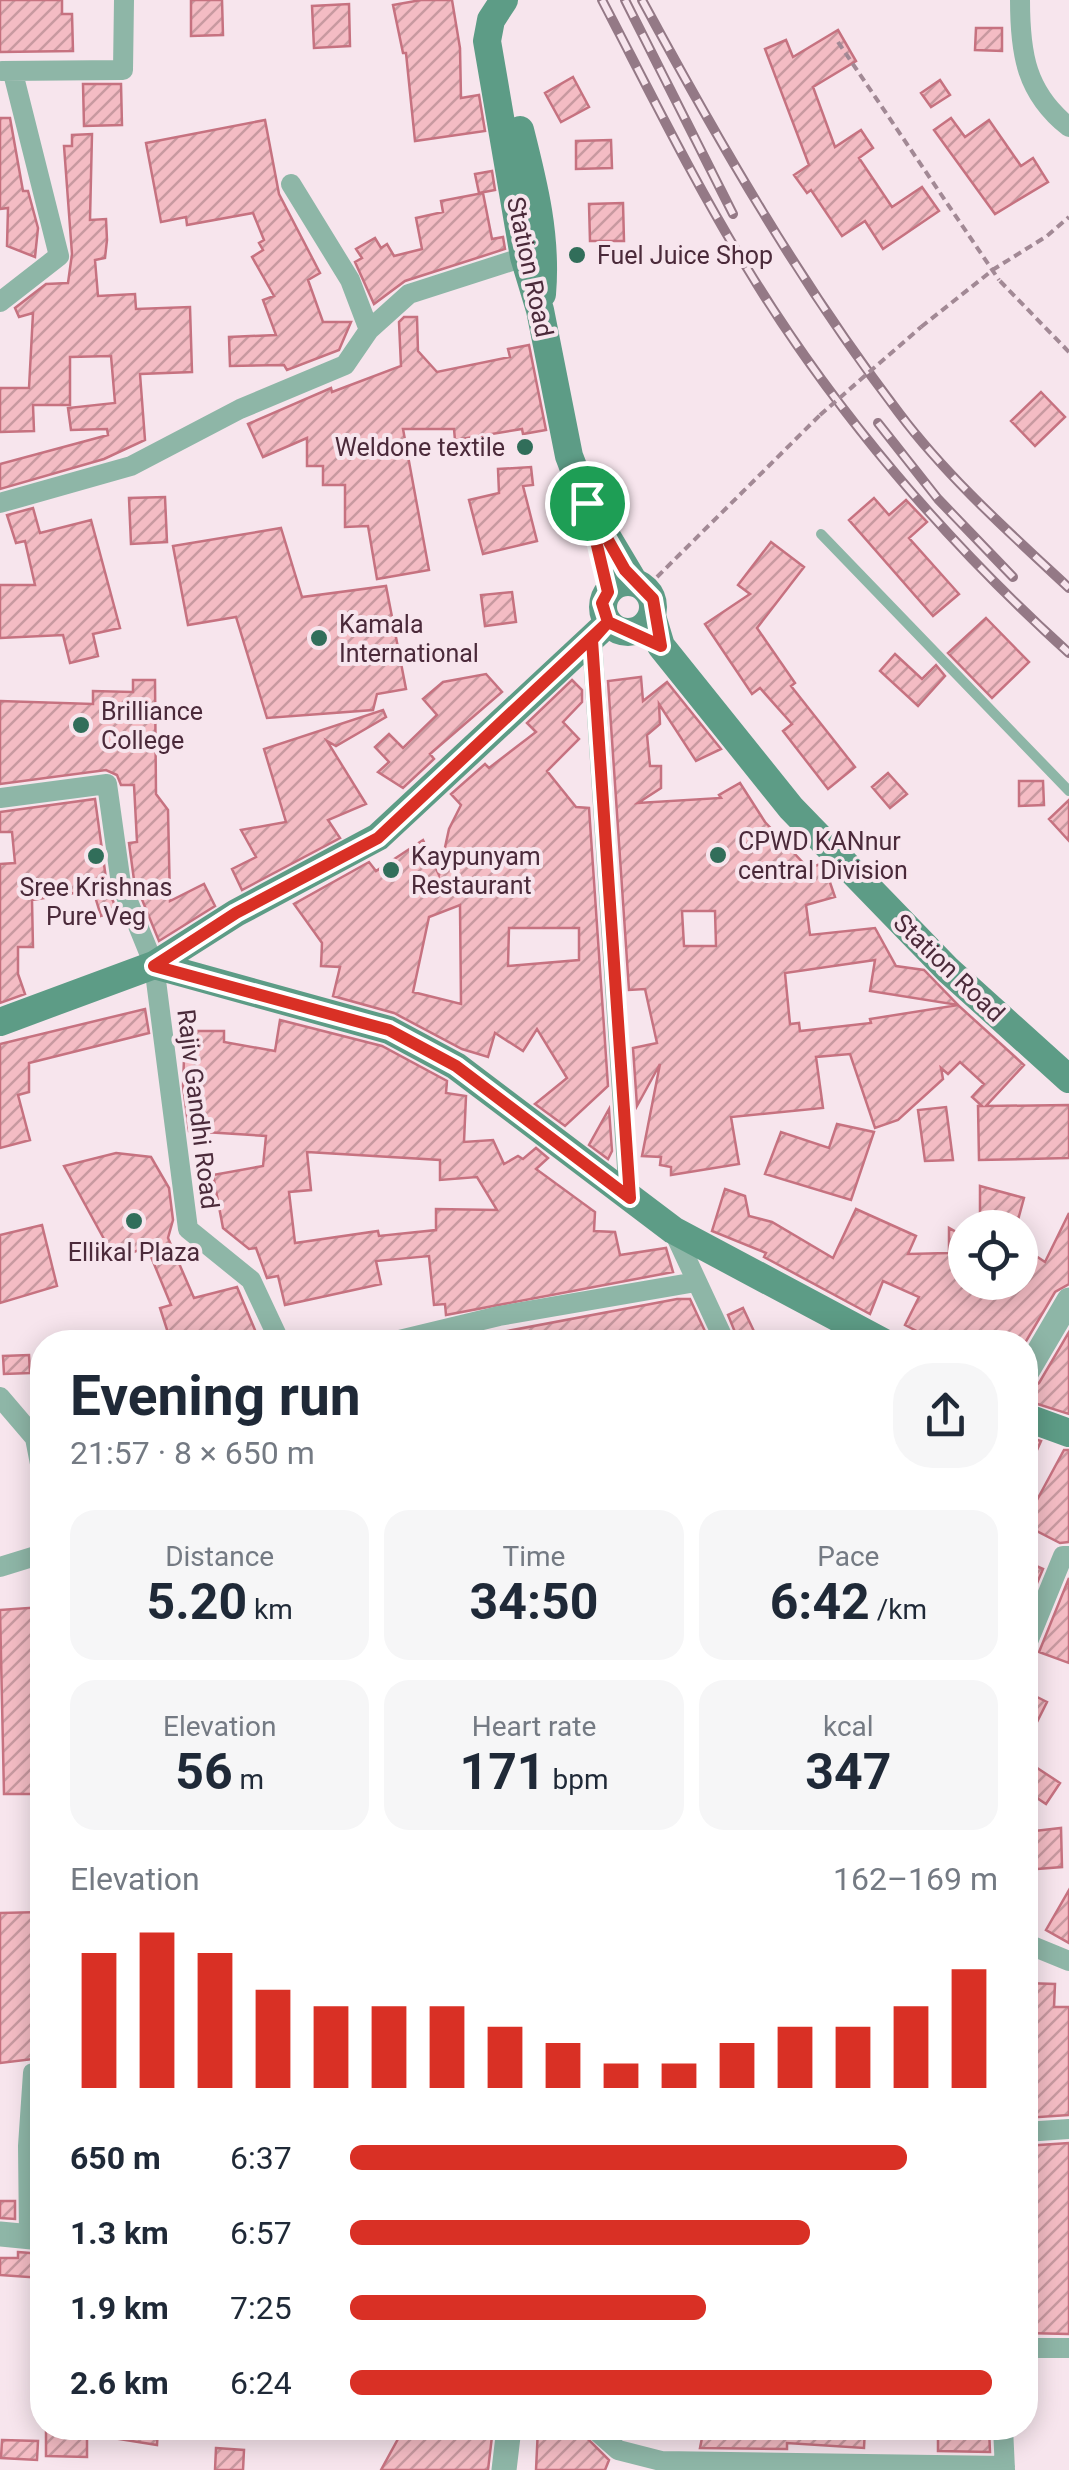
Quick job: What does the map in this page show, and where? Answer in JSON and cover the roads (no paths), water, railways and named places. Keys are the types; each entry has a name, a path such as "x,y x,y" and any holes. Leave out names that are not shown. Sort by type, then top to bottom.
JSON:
{"main road":[{"path":"527,0 496,12 540,216 545,257 540,310"},
{"name":"Station Road","path":"496,12 487,42 524,257 540,310 568,456 629,587"},
{"path":"0,1022 154,966 236,913 378,838 622,628 653,599 629,587 602,611 622,628"},
{"name":"Station Road","path":"622,628 661,646 791,808 948,970 1069,1079"},
{"path":"154,966 389,1030 456,1066 673,1230 860,1330"},
{"path":"1038,1422 1069,1433"}],"street":[{"path":"0,302 59,256 6,72 124,70 124,0"},
{"path":"1020,0 1020,40 1040,104 1069,127"},
{"path":"291,184 350,280 369,330"},
{"path":"0,503 131,466 240,409 345,365 369,330 408,294 524,257"},
{"path":"622,628 630,1198"},
{"name":"Rajiv Gandhi Road","path":"0,798 107,784 121,884 154,966 188,1229 251,1280 274,1330"},
{"path":"673,1230 719,1330"},
{"path":"440,1330 498,1316 696,1282"},
{"path":"1038,1353 1069,1300"},
{"path":"0,1397 30,1432"},
{"path":"1038,1617 1063,1556 1069,1556"},
{"path":"0,1567 30,1558"},
{"path":"1038,1948 1069,1961"},
{"path":"30,2117 30,2169"},
{"path":"1038,2131 1069,2129"},
{"path":"0,2234 30,2236"},
{"path":"1038,2348 1069,2348"},
{"path":"504,2470 508,2440"},
{"path":"607,2440 618,2450 661,2461 1005,2468 1003,2440"}],"lane":[{"path":"822,534 1069,791"}],"railway":[{"path":"602,0 727,235 816,373 936,520 1069,653"},
{"path":"625,0 733,214"},
{"path":"642,0 763,212 863,364 938,460 1069,588"},
{"path":"878,423 938,499 1013,577"}],"place":[{"name":"Fuel Juice Shop","path":"577,255"},
{"name":"Weldone textile","path":"525,447"},
{"name":"Kamala International","path":"319,638"},
{"name":"Brilliance College","path":"81,725"},
{"name":"CPWD KANnur central Division","path":"718,855"},
{"name":"Sree Krishnas Pure Veg","path":"96,856"},
{"name":"Kaypunyam Restaurant","path":"391,870"},
{"name":"Ellikal Plaza","path":"134,1221"}]}
